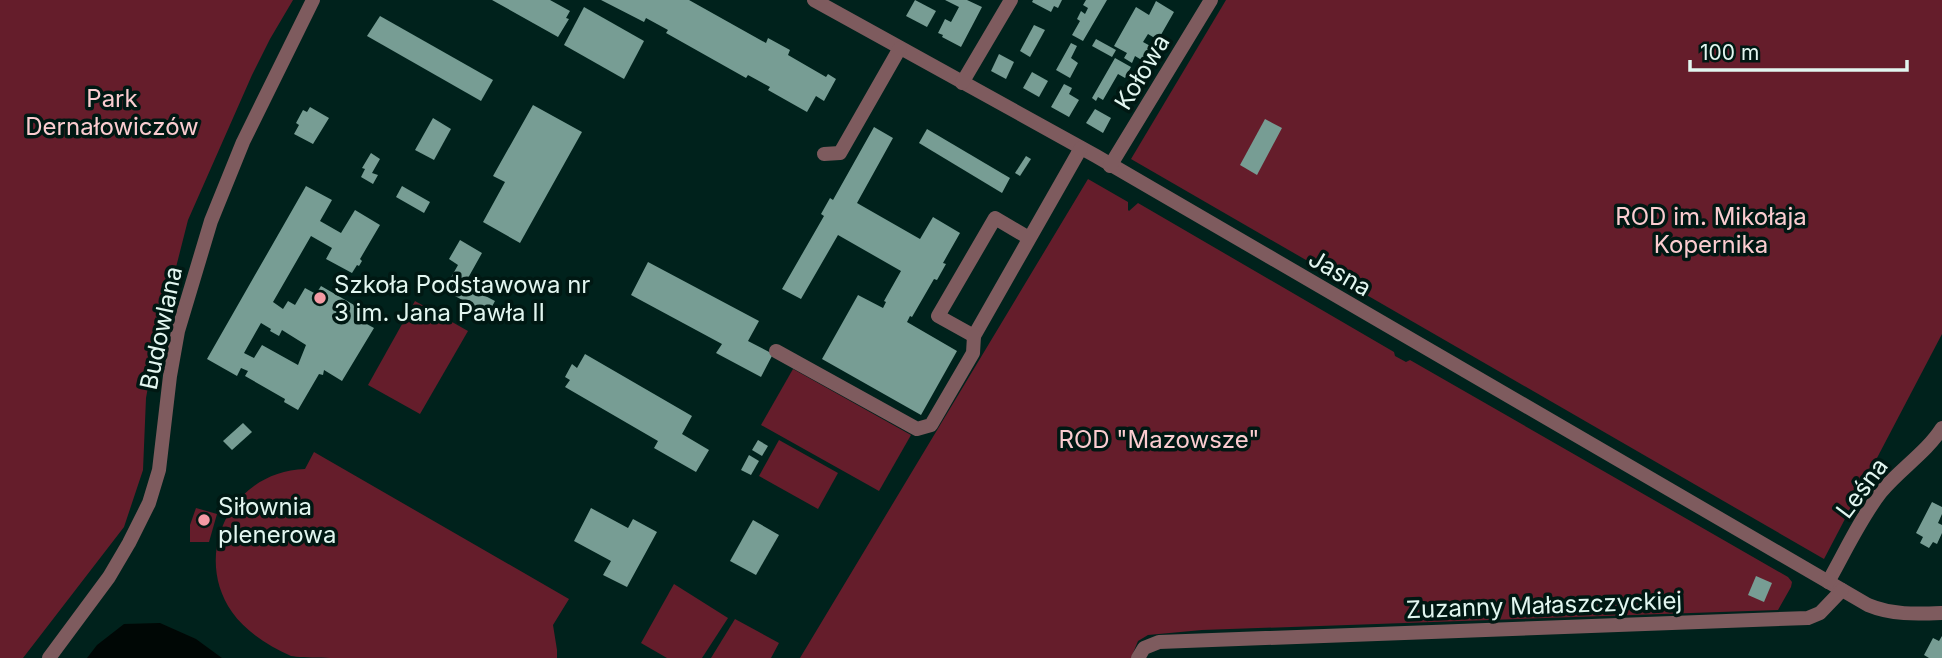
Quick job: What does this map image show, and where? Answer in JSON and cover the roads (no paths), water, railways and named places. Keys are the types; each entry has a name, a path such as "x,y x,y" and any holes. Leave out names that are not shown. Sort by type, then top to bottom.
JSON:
{"street":[{"name":"Budowlana","path":"49,658 109,577 149,503 159,470 178,331 211,221 243,142 313,0"},
{"name":"Jasna","path":"814,0 1080,148 1842,590"},
{"path":"962,83 1011,0"},
{"name":"Kołowa","path":"1110,166 1211,0"},
{"path":"824,154 840,152 900,48"},
{"path":"776,351 917,429 932,425 973,353 974,336 1080,148"},
{"path":"974,336 938,316 995,218 1029,238"},
{"name":"Leśna","path":"1828,582 1880,493 1926,448 1942,428"},
{"path":"1842,590 1882,611 1905,614 1942,613"},
{"name":"Zuzanny Małaszczyckiej","path":"1138,658 1144,648 1160,642 1808,618 1820,613 1842,590"}],"place":[{"name":"Szkoła Podstawowa nr 3 im. Jana Pawła II","path":"320,298"},
{"name":"Siłownia plenerowa","path":"204,520"}],"park label":[{"name":"Park Dernałowiczów","path":"112,112"},
{"name":"ROD im. Mikołaja Kopernika","path":"1711,230"},
{"name":"ROD \"Mazowsze\"","path":"1159,439"}]}
